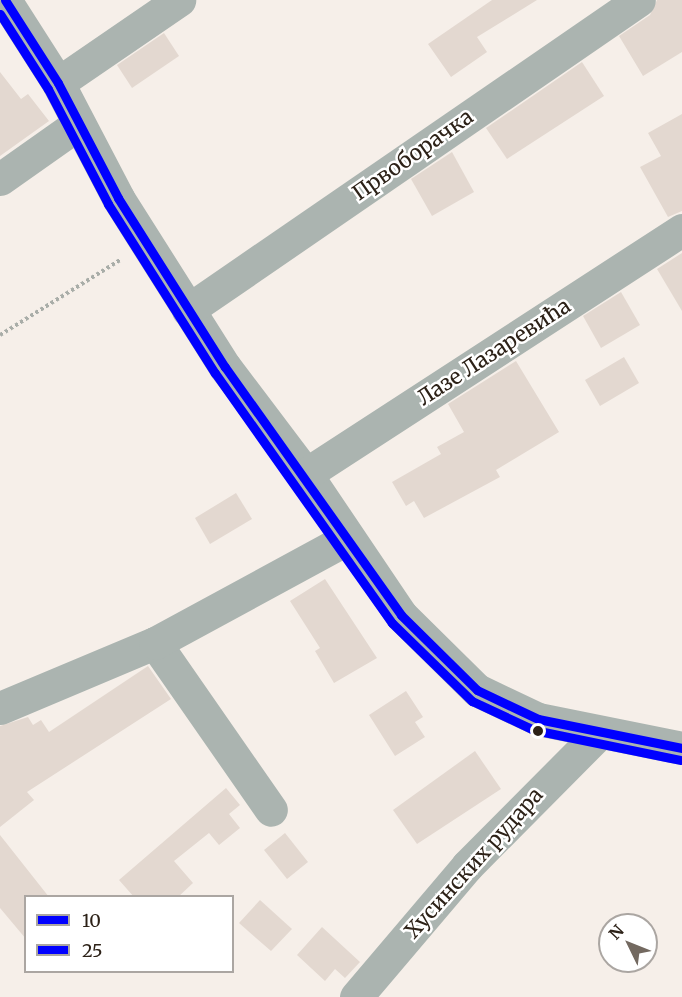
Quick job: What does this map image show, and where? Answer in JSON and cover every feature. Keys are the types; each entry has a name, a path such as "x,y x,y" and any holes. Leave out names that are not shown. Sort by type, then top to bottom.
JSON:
{"street":[{"path":"5,0 58,83 78,124 146,243 188,310 306,474 401,615 477,690 538,719 598,734 682,748"},
{"path":"58,83 179,0"},
{"name":"Првоборачка","path":"188,310 639,0"},
{"path":"0,179 78,124"},
{"name":"Лазе Лазаревића","path":"306,474 682,230"},
{"path":"0,708 155,643 348,538"},
{"path":"155,643 271,810"},
{"name":"Хусинских рудара","path":"356,997 467,866 598,734"}],"path":[{"path":"0,335 146,243"}],"building":[{"path":"492,0 537,0 477,37 487,52 451,77 428,44"},
{"path":"657,0 682,0 682,52 643,76 619,36 650,15"},
{"path":"164,33 179,56 132,88 117,65"},
{"path":"582,62 604,96 507,159 486,128"},
{"path":"0,72 21,99 28,94 49,121 0,156"},
{"path":"682,114 682,211 668,217 640,167 661,156 648,133"},
{"path":"452,152 474,192 432,216 411,179"},
{"path":"682,253 682,311 657,269"},
{"path":"621,292 640,325 601,348 583,316"},
{"path":"624,357 639,383 600,406 585,380"},
{"path":"516,361 559,432 496,470 500,477 424,518 414,501 406,506 392,482 441,454 437,447 464,432 448,404"},
{"path":"236,493 252,519 210,544 195,518"},
{"path":"325,579 377,658 334,683 315,651 320,648 290,601"},
{"path":"148,666 171,699 27,792 34,800 0,827 0,726 28,717 33,725 41,720 49,732"},
{"path":"406,691 423,717 415,722 425,737 395,756 369,715"},
{"path":"475,751 501,789 417,844 393,810"},
{"path":"226,788 240,805 229,814 240,828 219,845 209,833 174,861 193,883 180,895 132,895 119,880"},
{"path":"285,833 308,862 287,879 264,850"},
{"path":"0,835 47,895 24,895 24,937 0,908"},
{"path":"260,900 292,929 271,951 239,923"},
{"path":"322,927 360,962 345,978 335,969 325,981 297,955"}],"transit line":[{"name":"10","path":"5,0 58,83 118,198 225,367 401,615 477,690 538,719 682,748"},
{"name":"25","path":"0,14 48,89 108,204 215,373 392,623 472,701 534,730 680,760"}]}
